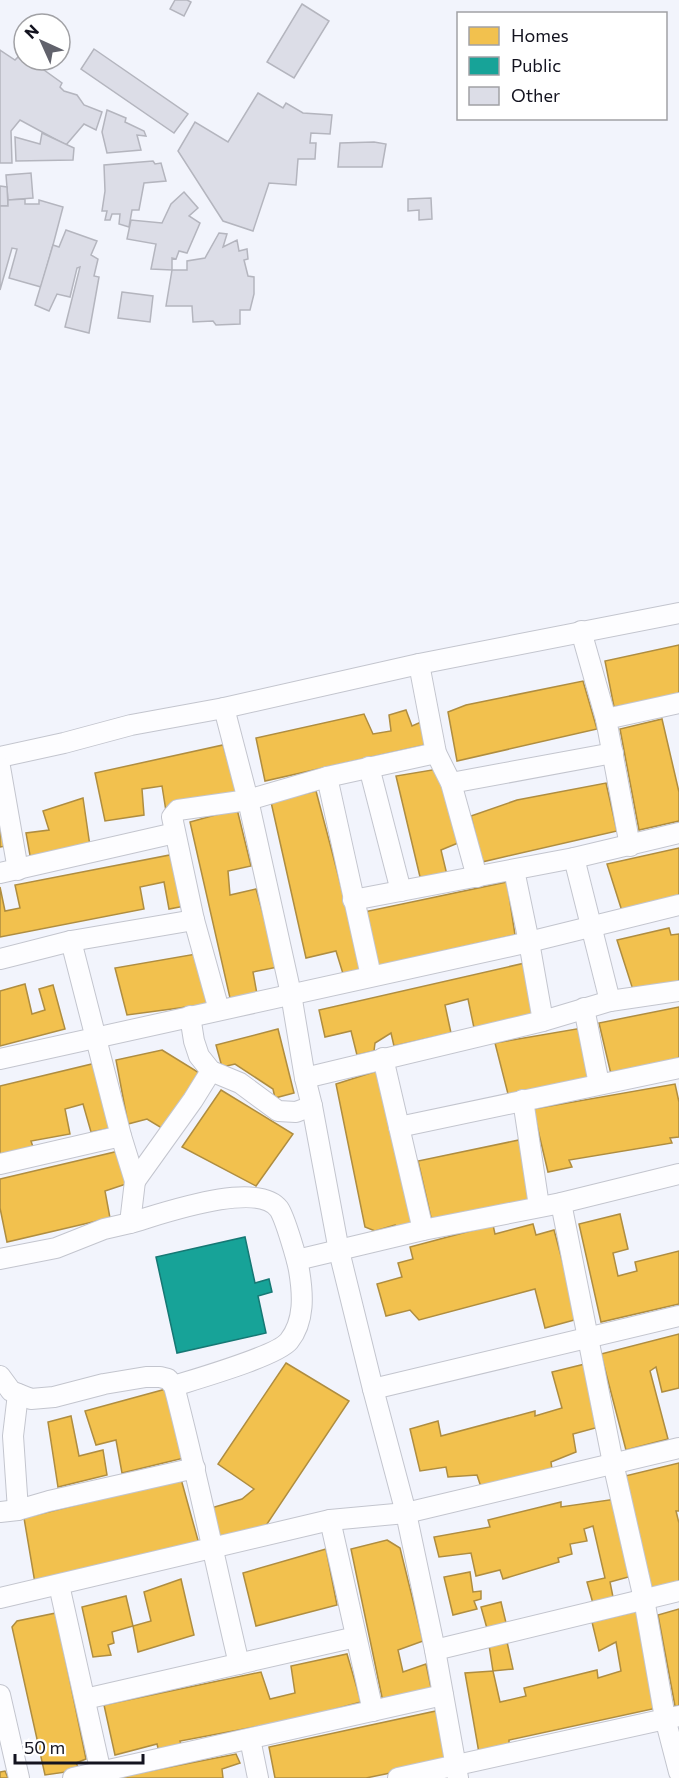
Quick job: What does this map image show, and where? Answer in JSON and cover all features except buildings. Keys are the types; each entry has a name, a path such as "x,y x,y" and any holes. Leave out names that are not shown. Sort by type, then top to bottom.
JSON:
{"street":[{"path":"0,757 131,725 224,708 419,664 679,613"},
{"path":"581,631 606,719 630,846"},
{"path":"419,664 436,753 452,783 477,877"},
{"path":"606,719 679,704"},
{"path":"224,708 248,800 291,994 304,1078 312,1106 339,1251 372,1389 406,1513 435,1650 457,1771"},
{"path":"219,1010 194,920 172,817 178,810 248,800 327,777 436,753"},
{"path":"452,783 613,753"},
{"path":"0,767 9,872 175,833"},
{"path":"369,767 401,891"},
{"path":"327,777 371,976"},
{"path":"353,900 574,858 630,846 679,832"},
{"path":"574,858 610,1001"},
{"path":"514,870 543,1021"},
{"path":"0,1059 529,942 679,905"},
{"path":"0,959 71,941 194,920"},
{"path":"71,941 121,1136 135,1181 129,1223"},
{"path":"304,1078 543,1021 610,1001 679,991"},
{"path":"584,1008 599,1084"},
{"path":"190,1016 199,1056 211,1071 240,1083 278,1111 296,1112 312,1106"},
{"path":"383,1058 423,1230"},
{"path":"399,1127 679,1068"},
{"path":"135,1181 211,1071"},
{"path":"523,1100 539,1206"},
{"path":"0,1164 121,1136"},
{"path":"297,1260 423,1230 561,1203 679,1174"},
{"path":"0,1259 56,1248 104,1229 229,1197 239,1196 265,1200 279,1209 297,1260 303,1293 298,1324 289,1341 281,1347 232,1367 174,1386"},
{"path":"561,1203 613,1463 672,1717 679,1772"},
{"path":"372,1389 679,1316"},
{"path":"0,1376 10,1391 32,1399 54,1397 104,1384 160,1377 168,1379 174,1386 239,1664"},
{"path":"18,1394 9,1511 195,1468"},
{"path":"0,1598 59,1586 330,1520 406,1513 679,1448"},
{"path":"330,1520 373,1711"},
{"path":"59,1586 101,1773"},
{"path":"435,1650 679,1591"},
{"path":"85,1699 356,1637"},
{"path":"0,1695 7,1753 19,1778"},
{"path":"73,1778 443,1695"},
{"path":"398,1778 457,1771 672,1717"},
{"path":"250,1739 258,1778"}]}
